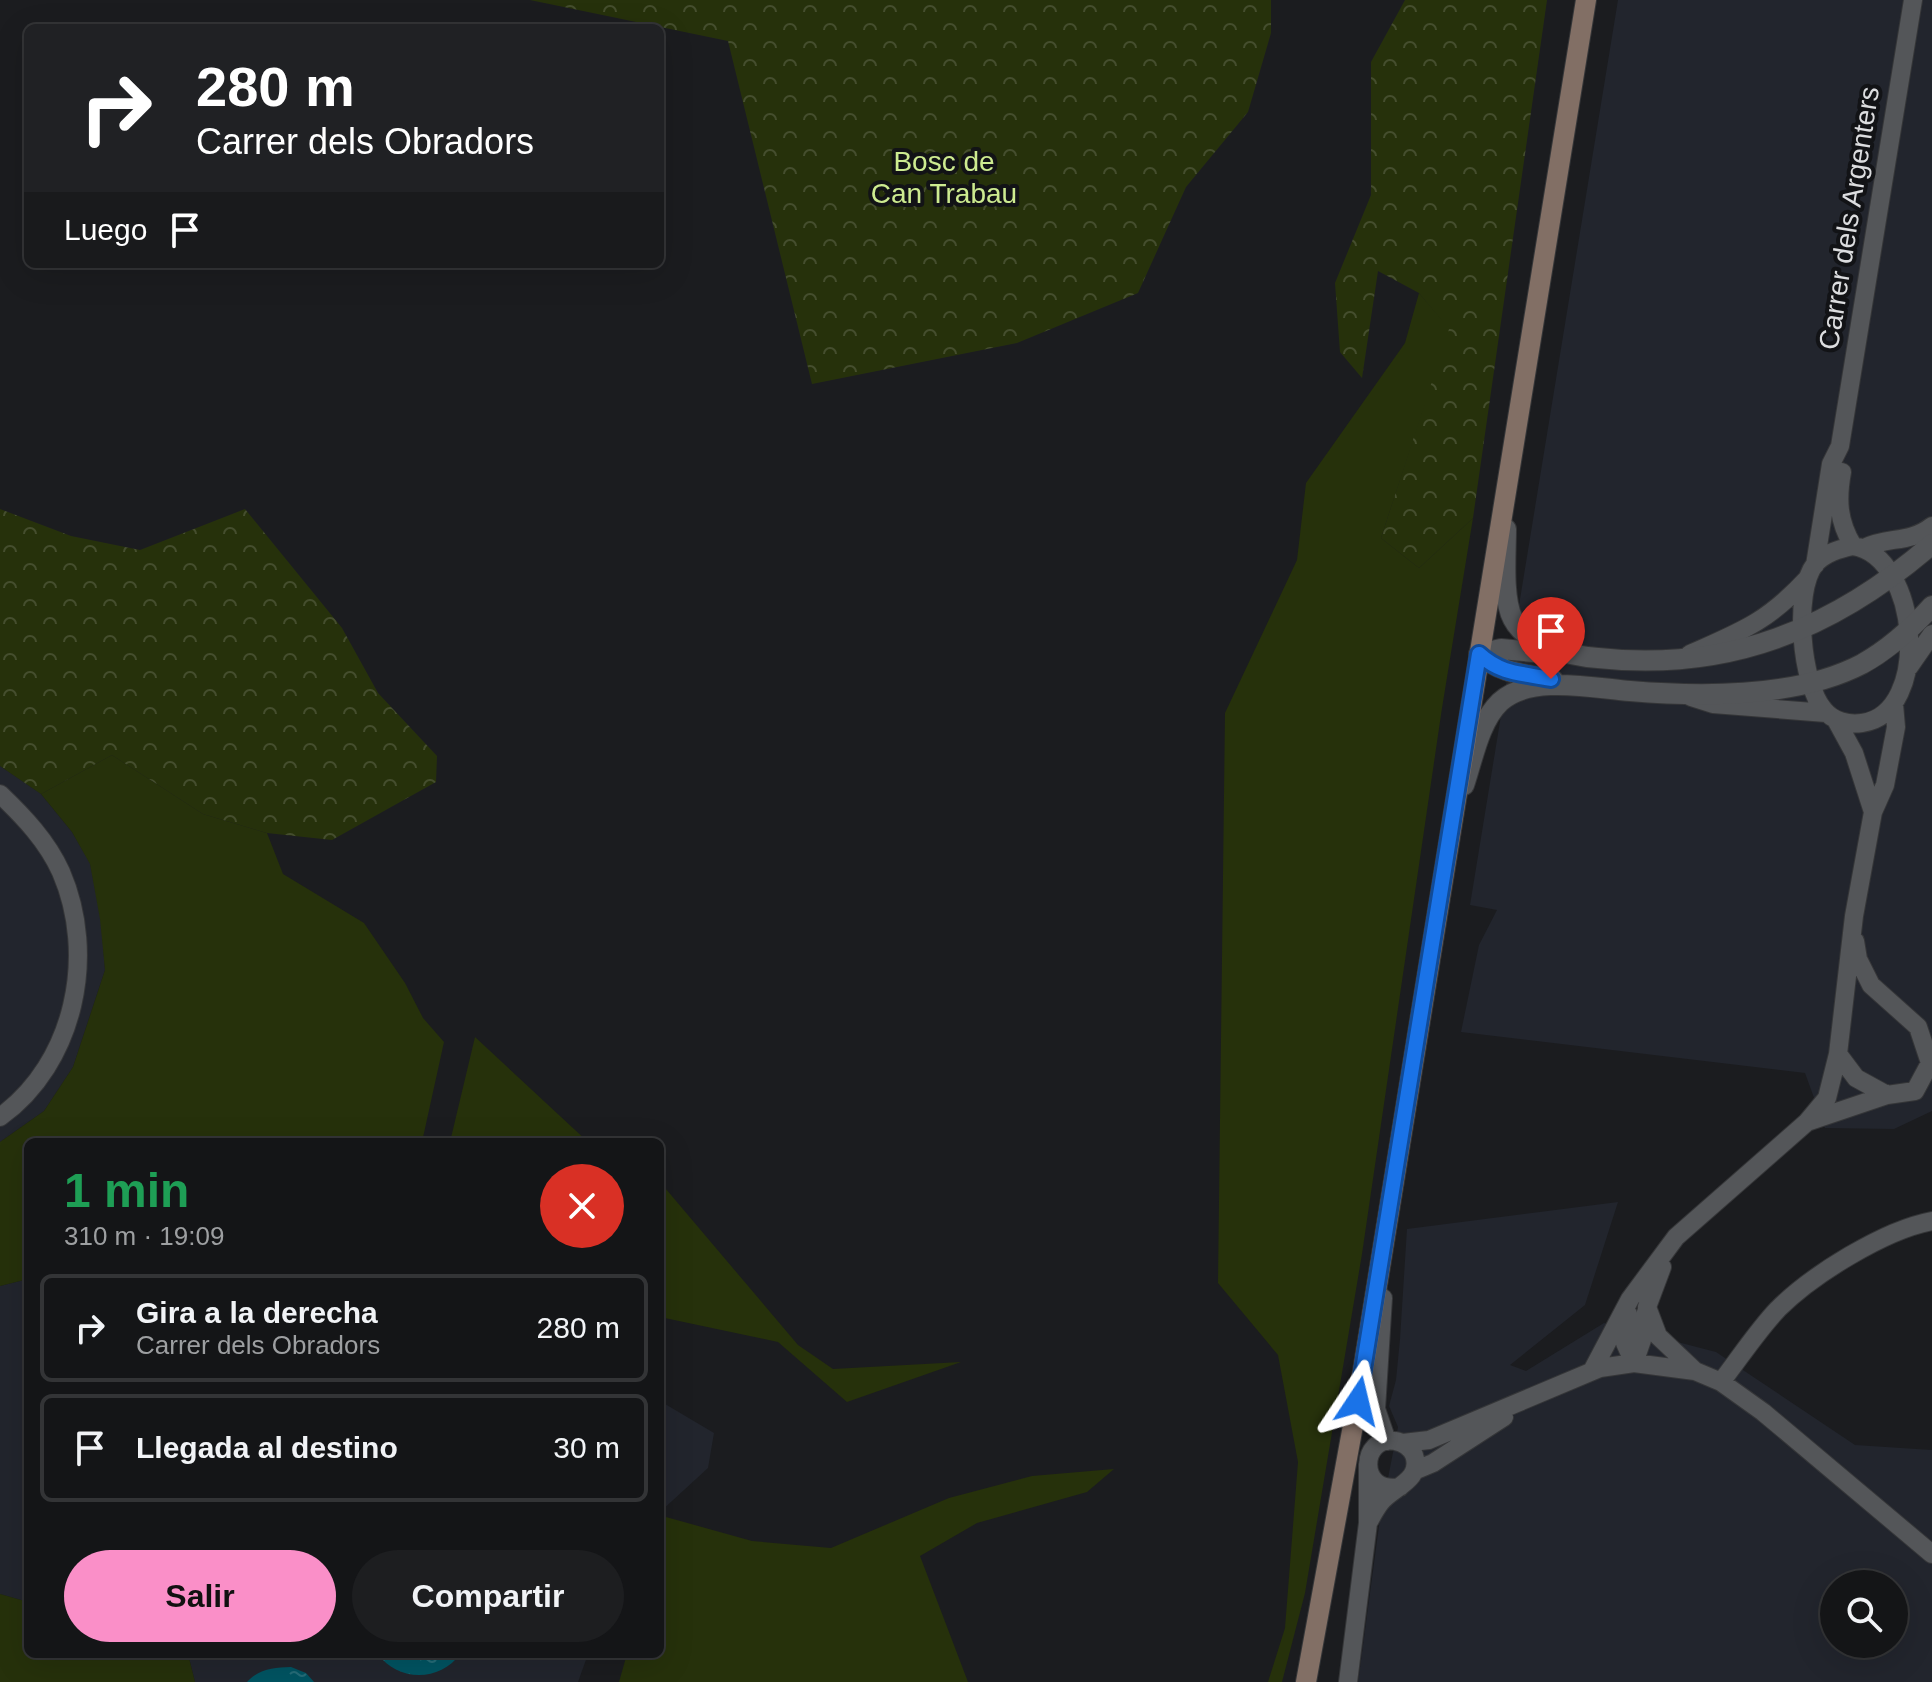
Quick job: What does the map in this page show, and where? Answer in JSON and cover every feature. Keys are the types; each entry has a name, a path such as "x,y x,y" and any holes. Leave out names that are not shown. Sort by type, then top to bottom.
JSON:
{"main road":[{"path":"1306,1682 1353,1432 1586,0"}],"street":[{"name":"Carrer dels Argenters","path":"1810,683 1803,627 1811,572 1831,464 1840,446 1913,0"},
{"name":"Carrer dels Argenters","path":"1840,446 1844,465 1838,497 1839,514 1859,547"},
{"path":"1505,496 1511,617 1525,633 1576,656"},
{"path":"1673,661 1756,624 1779,608 1831,552 1907,540 1932,526"},
{"path":"1479,654 1501,649 1610,660 1673,661 1728,654 1759,646 1852,602 1932,544"},
{"path":"1681,694 1713,704 1831,716 1851,724 1883,715 1905,686 1909,667 1909,629 1893,574 1878,556 1859,547"},
{"path":"1479,654 1492,666 1507,672 1571,684 1681,694 1744,692 1810,683 1863,663 1894,643 1932,606"},
{"path":"1909,667 1932,634"},
{"path":"1810,683 1816,699 1831,716 1854,753 1873,812"},
{"path":"1452,819 1482,731 1501,701 1526,689 1571,684"},
{"path":"1592,1371 1638,1303 1676,1237 1807,1122 1827,1098 1838,1054 1853,927 1873,812 1885,785 1896,727 1894,704"},
{"path":"0,794 25,818 47,847 61,873 77,932 79,969 72,1011 56,1051 36,1081 0,1117"},
{"path":"1807,1122 1887,1095 1915,1091 1930,1063 1918,1027 1871,985 1858,959 1853,927"},
{"path":"1838,1054 1856,1078 1887,1095"},
{"path":"1368,1523 1380,1502 1411,1478 1414,1471 1414,1455 1395,1442 1376,1409 1389,1213"},
{"path":"1721,1382 1778,1309 1845,1257 1917,1224 1932,1221"},
{"path":"1634,1363 1625,1343 1638,1303"},
{"path":"1638,1303 1658,1336 1695,1371"},
{"path":"1348,1682 1368,1523 1368,1464 1373,1449 1395,1442 1429,1440 1592,1371 1634,1363 1695,1371 1721,1382 1763,1412 1932,1554"},
{"path":"1414,1471 1433,1463 1547,1389"},
{"path":"1368,1464 1369,1472 1378,1484 1400,1487"}],"shaded area":[{"path":"1618,0 1932,0 1932,1111 1894,1129 1825,1128 1805,1073 1461,1032 1479,945 1497,910 1470,905"},
{"path":"0,766 41,794 72,832 90,863 101,919 105,970 73,1067 44,1111 0,1142"},
{"path":"1618,1202 1585,1305 1510,1365 1526,1371 1604,1323 1716,1352 1855,1445 1932,1450 1932,1682 1358,1682 1380,1519 1398,1427 1389,1406 1396,1380 1407,1229"},
{"path":"24,1280 24,1601 0,1594 0,1286"},
{"path":"664,1403 714,1433 708,1468 664,1508"},
{"path":"189,1658 587,1658 578,1682 195,1682"}],"green space":[{"name":"Bosc de Can Trabau","path":"530,0 1271,0 1271,33 1248,112 1186,187 1138,293 1017,343 812,384 728,41 664,28 664,24 646,24"},
{"path":"1405,0 1547,0 1473,518 1419,568 1381,538 1449,329 1419,293 1378,271 1362,378 1340,352 1335,283 1371,195 1371,62"},
{"path":"1419,293 1450,329 1381,538 1419,568 1473,518 1362,1254 1305,1593 1282,1682 1268,1682 1285,1628 1298,1462 1278,1355 1218,1283 1225,713 1297,560 1306,483 1405,343"},
{"path":"0,509 71,536 140,550 245,509 342,628 378,693 437,756 436,782 332,840 267,833 203,814 112,755 41,794 0,766"},
{"path":"112,755 203,814 267,833 283,874 364,923 405,983 423,1018 444,1042 423,1138 24,1138 24,1280 0,1286 0,1142 44,1111 73,1067 105,970 90,864 72,832 41,794"},
{"path":"475,1037 584,1138 451,1138"},
{"path":"664,1187 798,1345 833,1369 961,1362 847,1402 778,1342 664,1318"},
{"path":"1114,1469 1087,1492 977,1523 920,1556 968,1682 619,1682 626,1658 664,1658 666,1517 752,1541 831,1548 949,1498 1032,1476"},
{"path":"0,1594 24,1601 24,1658 189,1658 195,1682 0,1682"}],"water":[{"path":"382,1658 456,1658 442,1670 419,1675 396,1670"},
{"path":"291,1667 306,1673 314,1682 247,1682 262,1671"}],"route":[{"path":"1358,1401 1479,654 1492,666 1507,672 1551,679"}]}
